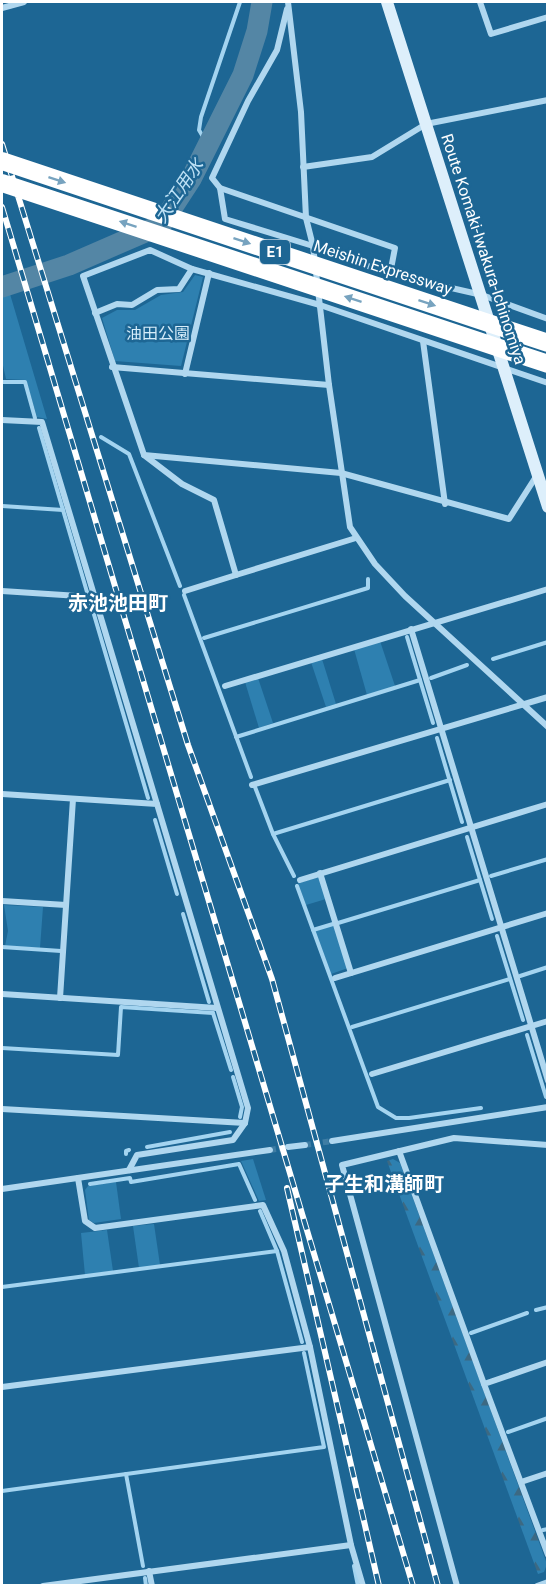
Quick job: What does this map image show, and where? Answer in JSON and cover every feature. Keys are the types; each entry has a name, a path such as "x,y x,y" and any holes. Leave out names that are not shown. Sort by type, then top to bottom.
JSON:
{"highway":[{"name":"Meishin Expressway","path":"2,161 548,343"},
{"name":"E1","path":"2,183 548,364"}],"main road":[{"name":"Route Komaki-Iwakura-Ichinomiya","path":"387,2 548,507"}],"street":[{"path":"2,8 24,2"},
{"path":"288,2 301,112 306,218 313,246 329,385 350,527 375,564 432,623 548,727"},
{"path":"288,2 278,50 248,101 212,178 220,188 225,219 313,246 390,274 482,295 548,319"},
{"path":"480,2 490,34 548,16"},
{"path":"303,168 372,157 426,124 548,100"},
{"path":"220,188 395,248 390,274"},
{"path":"236,575 214,500 182,484 144,455 112,367 83,276 150,250 192,269 267,292 320,305 548,383"},
{"path":"95,313 117,304 132,305 157,290 179,289 192,269"},
{"path":"185,374 209,273"},
{"path":"423,341 445,504"},
{"path":"112,367 329,385"},
{"path":"2,420 42,422 248,1108 245,1123 233,1140 137,1155 129,1170"},
{"path":"144,455 341,473 445,504 509,519 537,475"},
{"path":"184,591 356,538"},
{"path":"225,686 548,589"},
{"path":"2,591 94,597"},
{"path":"411,629 548,1081"},
{"path":"252,785 548,697"},
{"path":"2,794 157,804"},
{"path":"60,998 73,799"},
{"path":"300,880 548,804"},
{"path":"320,873 351,973"},
{"path":"2,901 66,905"},
{"path":"334,978 548,913"},
{"path":"2,994 217,1008"},
{"path":"372,1074 548,1021"},
{"path":"332,1141 548,1107"},
{"path":"2,1109 245,1123"},
{"path":"457,1586 342,1165 454,1138 548,1145"},
{"path":"288,1148 305,1145"},
{"path":"2,1189 270,1150"},
{"path":"399,1151 548,1555"},
{"path":"78,1178 85,1221 95,1228 263,1205 284,1251 310,1347 351,1545 363,1586"},
{"path":"2,1388 310,1347"},
{"path":"484,1384 548,1362"},
{"path":"520,1482 548,1473"},
{"path":"43,1586 351,1545"},
{"path":"149,1571 152,1586"},
{"path":"537,1586 548,1582"}],"green space":[{"name":"油田公園","path":"195,275 203,277 181,366 115,361 102,318 117,310 135,310 161,295 183,292"},
{"path":"10,294 47,419 37,417 26,380 6,379 2,361 2,296"},
{"path":"380,641 395,686 367,695 354,649"},
{"path":"322,659 336,704 326,707 311,662"},
{"path":"258,678 273,723 259,728 245,682"},
{"path":"319,877 326,899 306,905 298,883"},
{"path":"4,905 43,907 40,948 5,946 8,931"},
{"path":"334,925 348,968 331,974 315,931"},
{"path":"253,1159 266,1200 259,1201 241,1161"},
{"path":"393,1159 400,1163 547,1564 544,1572 538,1574 387,1161"},
{"path":"116,1182 121,1219 94,1223 89,1220 85,1190 88,1186"},
{"path":"154,1224 160,1265 139,1268 133,1226"},
{"path":"107,1230 113,1271 85,1275 81,1233"}],"waterway":[{"path":"209,147 199,130 201,117 240,2"},
{"name":"大江用水","path":"2,287 69,265 161,225 191,179 243,75 257,31 262,2"},
{"path":"2,382 25,382 35,418"},
{"path":"39,428 87,592"},
{"path":"101,437 129,454 180,586"},
{"path":"2,506 63,510"},
{"path":"204,638 368,588 368,579"},
{"path":"184,595 251,777"},
{"path":"90,601 148,798"},
{"path":"407,637 433,723"},
{"path":"493,659 548,642"},
{"path":"431,678 467,665"},
{"path":"236,737 420,680"},
{"path":"437,738 462,822"},
{"path":"273,834 450,780"},
{"path":"255,787 273,834 294,876"},
{"path":"155,820 177,894"},
{"path":"467,837 492,919"},
{"path":"491,876 548,859"},
{"path":"338,923 480,880"},
{"path":"297,886 378,1107 396,1118 481,1108"},
{"path":"183,914 209,1002"},
{"path":"313,930 333,924"},
{"path":"497,936 523,1020"},
{"path":"2,947 61,951"},
{"path":"520,976 548,967"},
{"path":"352,1027 510,979"},
{"path":"2,1048 118,1055 121,1007 213,1013"},
{"path":"213,1013 231,1070"},
{"path":"527,1035 546,1097"},
{"path":"233,1077 242,1107 240,1117"},
{"path":"147,1147 230,1132"},
{"path":"126,1154 129,1150"},
{"path":"90,1184 130,1178 131,1182 239,1164 255,1200"},
{"path":"260,1211 277,1251 302,1342"},
{"path":"2,1287 277,1251"},
{"path":"536,1310 548,1307"},
{"path":"471,1333 527,1313"},
{"path":"2,1491 324,1447 304,1353"},
{"path":"508,1432 548,1418"},
{"path":"126,1474 143,1566"},
{"path":"543,1530 548,1529"},
{"path":"354,1566 358,1586"},
{"path":"145,1578 146,1586"}],"tunnel":[{"path":"305,1145 332,1141"},
{"path":"270,1150 288,1147"}],"railway":[{"path":"2,144 188,745 272,979 438,1586"},
{"path":"2,207 413,1586"},
{"path":"287,1188 379,1586"}],"district":[{"name":"赤池池田町","path":"118,603"},
{"name":"子生和溝師町","path":"384,1184"}]}
